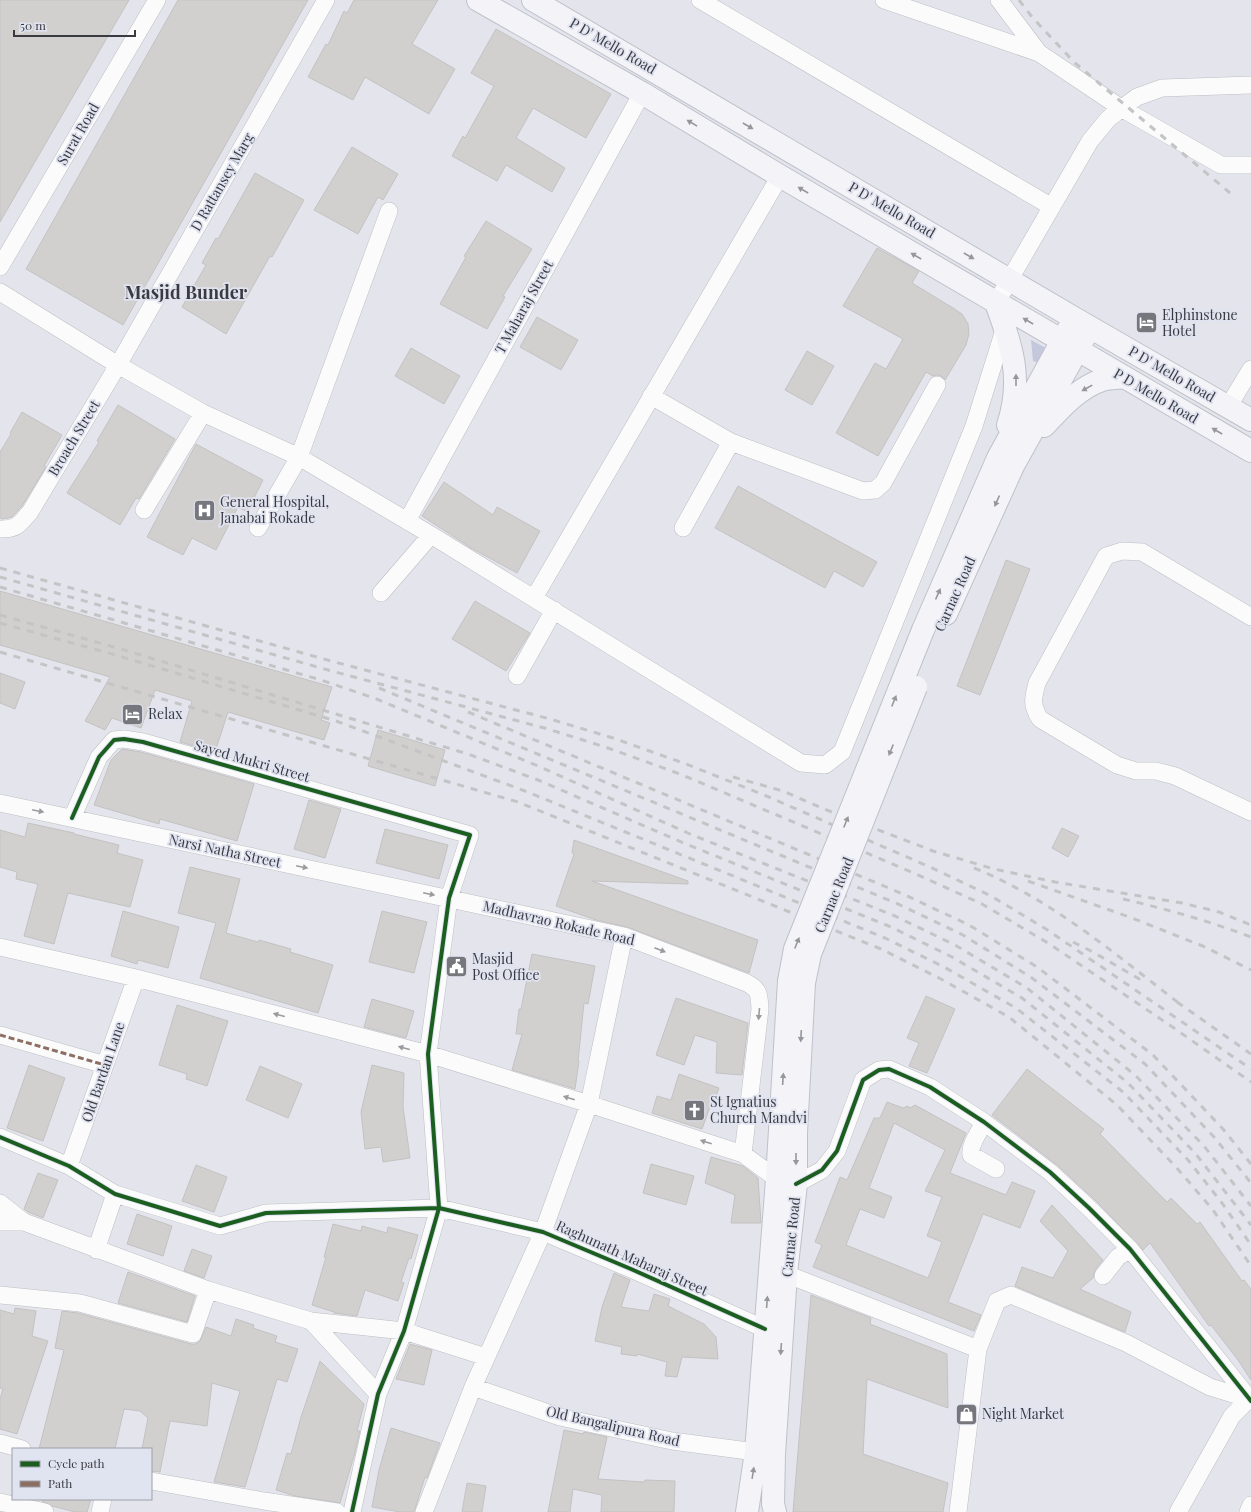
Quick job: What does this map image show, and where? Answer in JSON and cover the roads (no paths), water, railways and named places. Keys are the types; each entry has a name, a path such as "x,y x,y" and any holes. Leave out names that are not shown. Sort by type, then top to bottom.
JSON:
{"main road":[{"name":"P D' Mello Road","path":"478,0 642,93 780,176 1069,345"},
{"name":"P D' Mello Road","path":"533,0 1251,420"},
{"path":"996,303 1014,356 1017,381 1005,462"},
{"name":"Carnac Road","path":"747,1512 756,1452 765,1329 786,1182 796,1133 797,982 810,954 929,633 1005,462 1082,322"},
{"name":"P D Mello Road","path":"1069,345 1251,451"},
{"path":"1005,462 1039,431 1063,405 1084,388 1102,380 1124,377"},
{"name":"Carnac Road","path":"775,1512 773,1504 774,1454 786,1274 786,1182"}],"street":[{"name":"Surat Road","path":"0,267 157,0"},
{"name":"D Rattansey Marg","path":"118,364 326,0"},
{"path":"700,0 1052,207"},
{"path":"884,0 1039,53 1121,108 1221,165 1251,165"},
{"path":"999,0 1039,53"},
{"path":"996,303 1090,141 1108,119 1136,97 1162,88 1251,86"},
{"name":"T Maharaj Street","path":"407,521 642,93"},
{"path":"534,598 780,176"},
{"path":"258,528 299,457 389,211"},
{"path":"0,292 203,414 299,457 431,535 801,763 824,765 842,752 974,426 1005,327"},
{"name":"Broach Street","path":"2,529 11,529 19,525 30,512 118,364"},
{"path":"1228,407 1251,369"},
{"path":"651,396 731,442 863,491 875,490 884,483 937,385"},
{"path":"144,510 203,414"},
{"path":"683,528 731,442"},
{"path":"382,593 431,535"},
{"path":"1251,617 1142,552 1122,552 1106,556 1037,683 1033,696 1034,709 1040,719 1117,765 1136,771 1156,771 1175,776 1251,812"},
{"path":"517,676 554,610"},
{"name":"Sayed Mukri Street","path":"72,818 99,757 114,740 124,739 150,744 470,834 450,898"},
{"name":"Narsi Natha Street","path":"0,803 450,898"},
{"path":"352,1512 378,1394 404,1332 439,1208 428,1054 450,898"},
{"name":"Madhavrao Rokade Road","path":"450,898 624,936 754,987 759,994 760,1009 743,1154"},
{"path":"424,1512 473,1387 543,1232 589,1104 624,936"},
{"path":"0,947 136,978 428,1054 743,1154 786,1182 822,1170 837,1151 863,1080 878,1070 889,1069 930,1087 984,1122 1050,1172 1130,1249 1250,1400"},
{"name":"Old Bardan Lane","path":"69,1166 136,978"},
{"path":"0,1035 105,1065"},
{"path":"984,1122 970,1151 971,1155 996,1169"},
{"name":"Raghunath Maharaj Street","path":"0,1137 69,1166 115,1194 132,1201 220,1226 266,1212 439,1208 543,1232 632,1269 765,1329"},
{"path":"96,1250 115,1194"},
{"path":"0,1203 24,1222 96,1250 208,1290 311,1321 404,1332 486,1357"},
{"path":"0,1222 24,1222"},
{"path":"1103,1276 1118,1257 1130,1249"},
{"path":"786,1274 978,1349"},
{"path":"0,1295 80,1303 193,1334 208,1290"},
{"path":"958,1512 978,1349 997,1301 1011,1295 1126,1343 1210,1388 1250,1400"},
{"path":"311,1321 378,1394"},
{"name":"Old Bangalipura Road","path":"473,1387 560,1417 672,1441 756,1452"},
{"path":"1178,1512 1232,1416 1250,1400"},
{"path":"0,1443 18,1448"},
{"path":"152,1481 264,1501 338,1512"},
{"path":"100,1512 103,1500"},
{"path":"0,1502 45,1512"},
{"path":"1248,1512 1251,1505"}],"railway":[{"path":"1019,0 1032,17 1075,63 1230,193"},
{"path":"0,568 331,661 550,719 613,738 686,764 764,795 930,867 991,896 1046,929 1251,1069"},
{"path":"0,577 328,670 548,729 608,748 680,774 916,874 982,904 1048,943 1251,1082"},
{"path":"0,587 321,680 374,698 538,766 690,834 895,916 955,945 1027,988 1135,1075 1204,1146 1251,1206"},
{"path":"0,615 121,649 468,754 538,780 686,844 891,927 952,957 1022,998 1128,1083 1195,1153 1251,1225"},
{"path":"0,623 119,656 336,721 525,791 885,938 944,967 1016,1008 1123,1092 1188,1160 1222,1203 1251,1245"},
{"path":"0,652 518,802 881,949 939,978 1009,1017 1117,1105 1176,1167 1213,1210 1251,1266"},
{"path":"379,688 898,904 963,935 1032,978 1145,1064 1214,1137 1251,1183"},
{"path":"468,712 903,894 969,925 1037,967 1153,1055 1223,1129 1251,1164"},
{"path":"733,777 783,791 824,809 933,851 994,869 1055,882 1182,903 1219,912 1251,925"},
{"path":"974,868 1030,895 1056,911 1107,947 1180,1004"},
{"path":"1028,881 1132,918 1205,947 1251,970"},
{"path":"1123,899 1187,916 1251,937"},
{"path":"1073,942 1141,980"},
{"path":"1177,1002 1251,1054"}],"place":[{"name":"Elphinstone Hotel","path":"1147,323"},
{"name":"General Hospital, Janabai Rokade","path":"205,510"},
{"name":"Relax","path":"133,714"},
{"name":"Masjid Post Office","path":"456,967"},
{"name":"St Ignatius Church Mandvi","path":"695,1110"},
{"name":"Night Market","path":"966,1414"}],"district":[{"name":"Masjid Bunder","path":"186,293"}]}
